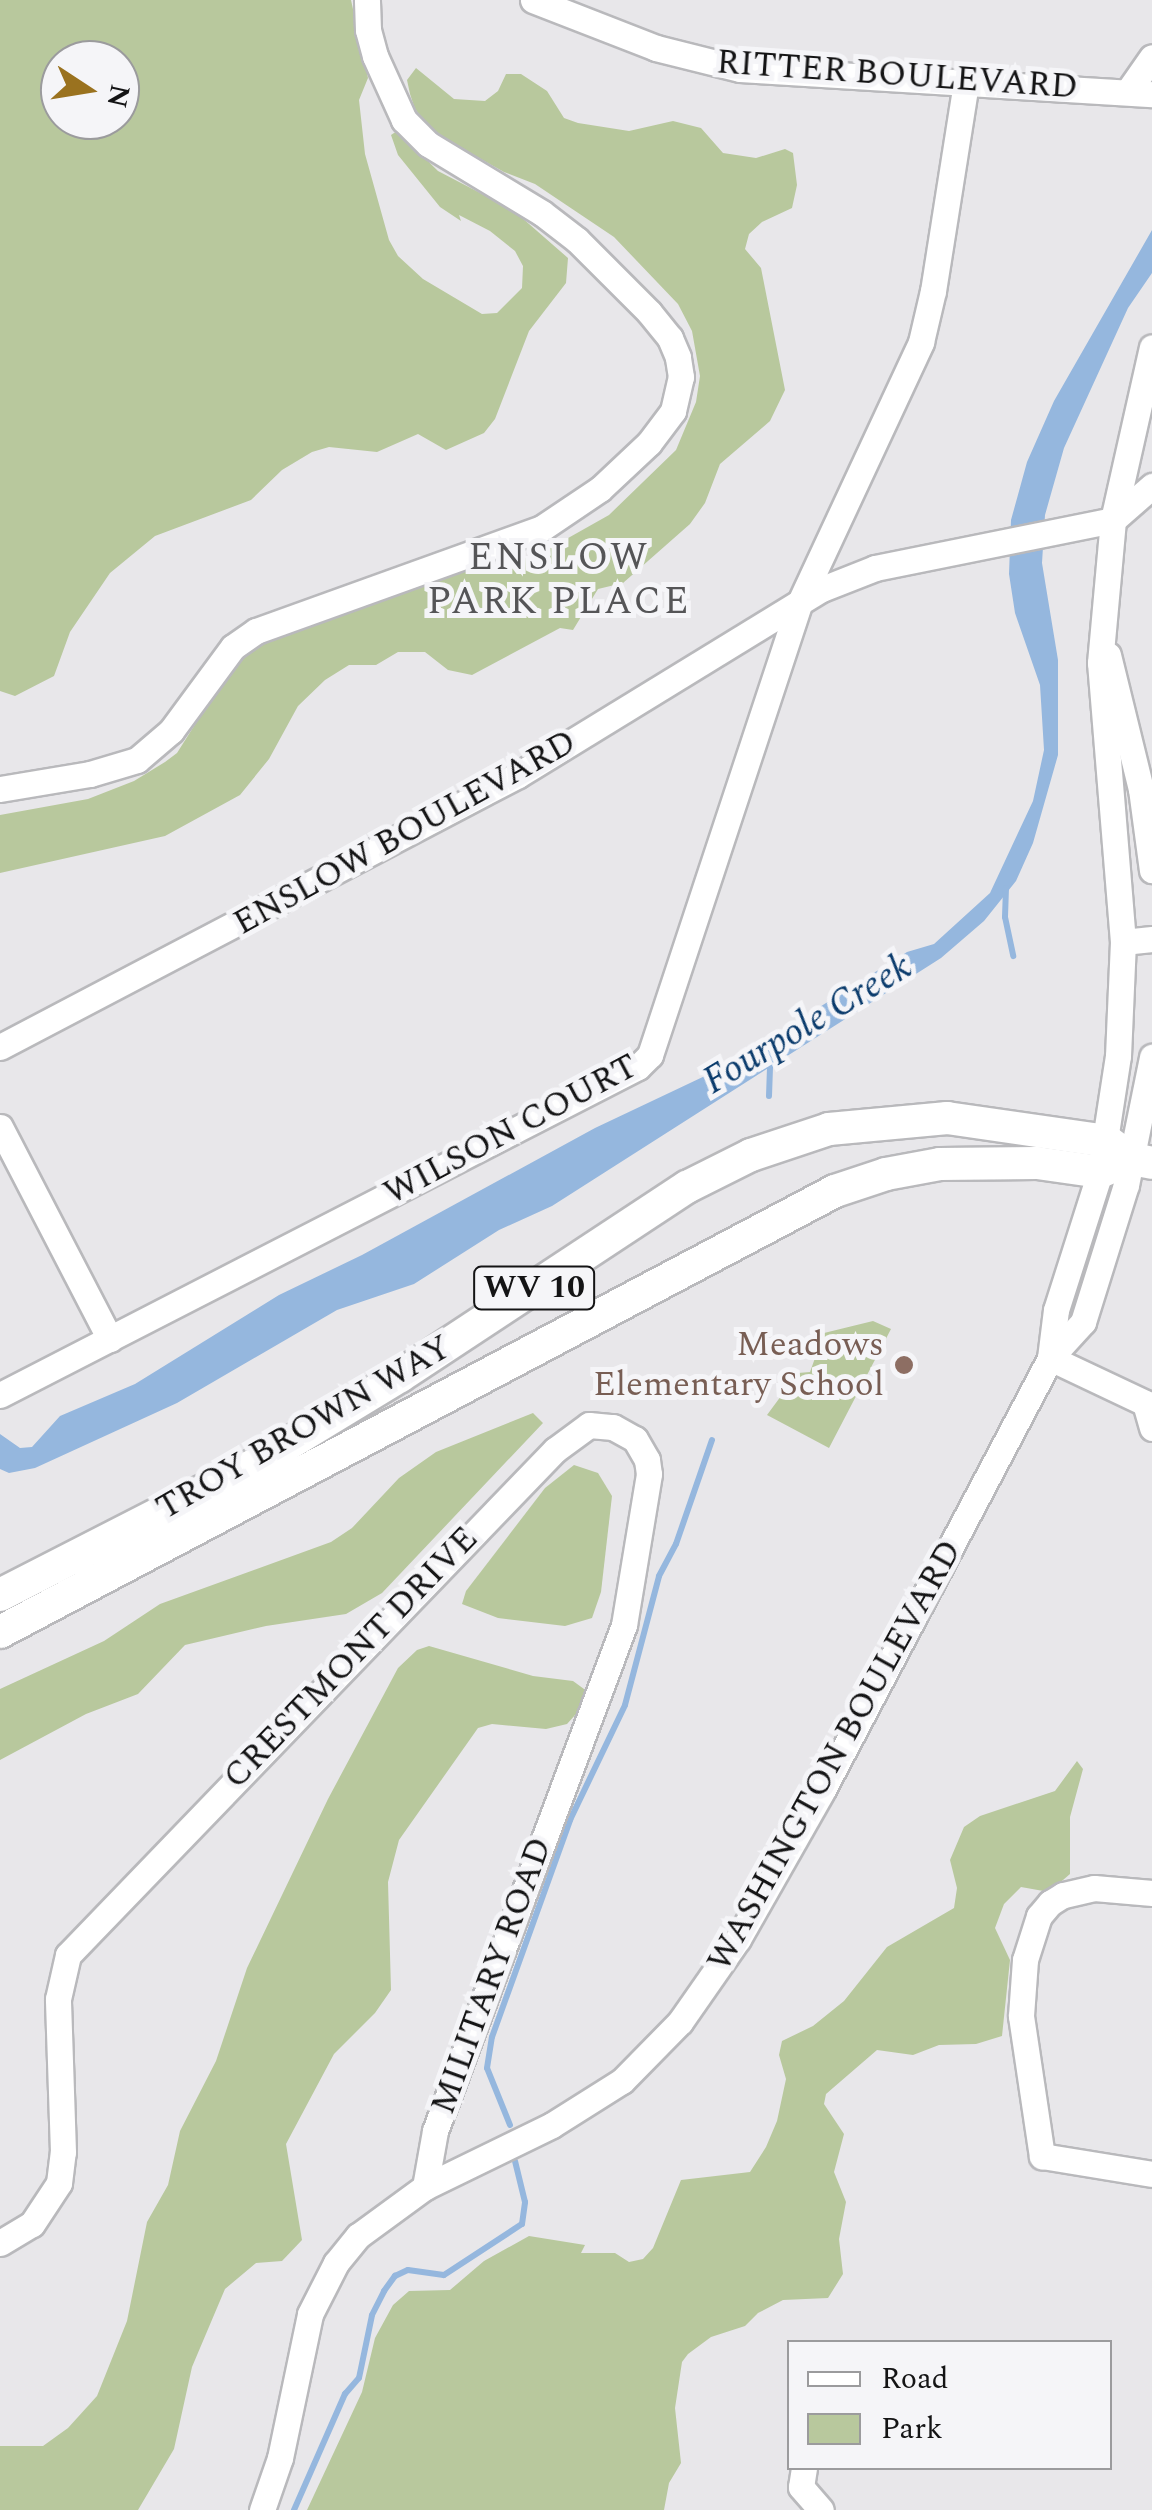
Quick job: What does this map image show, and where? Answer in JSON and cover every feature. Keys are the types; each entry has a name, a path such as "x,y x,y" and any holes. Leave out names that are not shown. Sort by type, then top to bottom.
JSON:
{"main road":[{"name":"TROY BROWN WAY","path":"0,1595 252,1466 400,1376 687,1187 751,1155 829,1129 906,1118 989,1122 1123,1159"},
{"name":"TROY BROWN WAY","path":"0,1632 835,1191 886,1174 940,1164 1123,1159"}],"street":[{"path":"0,788 90,774 137,760 170,731 232,647 256,631 542,528 600,489 649,444 672,412 681,377 670,338 578,240 542,213 442,154 404,120 389,93 368,30 367,0"},
{"name":"RITTER BOULEVARD","path":"533,0 656,48 740,69 1140,92"},
{"path":"1140,92 1152,57"},
{"path":"800,602 921,342 934,291 966,82"},
{"path":"1113,520 1152,347"},
{"path":"1113,520 1152,486"},
{"name":"ENSLOW BOULEVARD","path":"0,1046 518,775 800,602 874,568 1113,520"},
{"name":"WASHINGTON BOULEVARD","path":"1113,520 1099,689 1123,942 1123,1159"},
{"name":"WILSON COURT","path":"0,1395 645,1062 659,1037 800,602"},
{"name":"WASHINGTON BOULEVARD","path":"1104,638 1141,789 1152,870"},
{"path":"1123,942 1152,939"},
{"name":"WASHINGTON BOULEVARD","path":"262,2510 280,2458 302,2342 321,2290 358,2236 425,2187 592,2102 622,2081 680,2022 738,1939 1050,1358 1056,1310 1123,1159 1152,1058"},
{"path":"0,1127 110,1339"},
{"path":"1050,1358 1150,1412"},
{"name":"CRESTMONT DRIVE","path":"0,2243 32,2224 59,2183 63,2152 58,1999 68,1954 555,1450 577,1431 601,1424 635,1439 648,1460 649,1474 624,1625 570,1768"},
{"name":"MILITARY ROAD","path":"425,2187 435,2131 570,1768"},
{"path":"1152,1893 1094,1888 1063,1894 1039,1916 1030,1939 1022,2016 1038,2146 1048,2160 1152,2174"},
{"path":"804,2470 801,2487 821,2510"}],"green space":[{"path":"0,0 351,0 368,78 359,100 365,154 389,240 398,256 423,279 482,314 497,313 522,288 523,266 515,251 490,231 459,215 461,221 440,207 398,155 391,135 397,131 438,171 513,210 568,258 566,283 529,331 495,419 484,433 446,450 418,434 377,452 329,447 312,452 282,470 251,500 155,536 110,573 70,632 54,676 15,696 0,691"},
{"path":"416,68 454,99 485,101 498,91 506,74 521,74 547,91 564,118 578,123 629,131 673,121 701,128 723,153 756,158 785,149 793,153 797,185 792,208 762,222 749,234 745,249 761,268 785,390 770,421 720,464 705,503 690,524 623,583 598,589 573,630 560,628 472,675 448,670 425,652 398,652 376,665 349,665 325,680 298,706 269,759 240,795 165,836 0,873 0,815 88,799 134,781 165,762 177,753 232,666 264,640 463,572 538,555 609,515 676,450 696,402 700,376 692,331 678,304 614,237 535,184 504,172 434,133 415,109 410,94 407,80"},
{"path":"873,1321 891,1329 829,1448 767,1415 798,1373 810,1372 824,1333"},
{"path":"533,1413 543,1423 382,1593 346,1614 266,1626 185,1645 138,1694 86,1714 0,1760 0,1689 104,1641 160,1604 331,1542 352,1528 399,1478 436,1452"},
{"path":"574,1465 598,1473 612,1496 601,1592 592,1618 565,1626 498,1618 462,1604 466,1591 545,1488"},
{"path":"429,1646 533,1676 573,1681 584,1689 585,1704 567,1724 546,1729 492,1724 478,1728 399,1840 388,1882 391,1990 375,2013 334,2054 286,2144 302,2240 282,2261 256,2263 225,2289 192,2367 174,2449 138,2510 0,2510 0,2446 43,2446 68,2428 97,2396 127,2321 147,2222 168,2185 180,2131 216,2061 247,1968 328,1799 398,1668 417,1650"},
{"path":"1077,1761 1083,1769 1070,1817 1070,1874 1049,1892 1021,1887 1004,1904 995,1928 1010,1960 1002,2036 976,2044 939,2045 913,2055 877,2050 826,2094 824,2104 844,2134 834,2172 846,2202 839,2239 843,2274 828,2298 783,2300 758,2313 745,2326 711,2337 688,2354 682,2362 675,2408 681,2463 669,2483 664,2510 307,2510 362,2392 375,2338 393,2305 409,2291 450,2290 484,2261 529,2236 585,2245 581,2253 615,2253 629,2262 643,2259 653,2248 681,2180 750,2172 766,2147 777,2121 786,2079 779,2055 782,2041 813,2026 844,2001 887,1947 954,1908 957,1888 950,1860 964,1827 980,1816 1055,1791"}],"water":[{"name":"Fourpole Creek","path":"1152,230 1152,273 1128,308 1064,448 1045,515 1042,563 1058,660 1058,755 1033,843 1016,881 984,921 941,958 552,1206 499,1230 414,1284 337,1310 177,1403 35,1468 9,1473 0,1469 0,1434 20,1448 32,1447 60,1416 135,1384 279,1295 362,1255 595,1128 726,1066 907,952 934,944 990,893 1033,801 1044,750 1040,685 1015,613 1009,574 1011,520 1027,462 1054,401"}],"waterway":[{"path":"1006,888 1005,917 1013,956"},
{"name":"Fourpole Creek","path":"769,1096 770,1062"},
{"path":"510,2125 487,2068 492,2037 570,1820 625,1705 659,1576 676,1544 712,1440"},
{"path":"294,2510 345,2394 359,2378 372,2315 384,2291 395,2276 408,2270 444,2275 522,2224 525,2202 515,2161"}],"place":[{"name":"Meadows Elementary School","path":"904,1365"}],"district":[{"name":"ENSLOW PARK PLACE","path":"559,581"}]}
